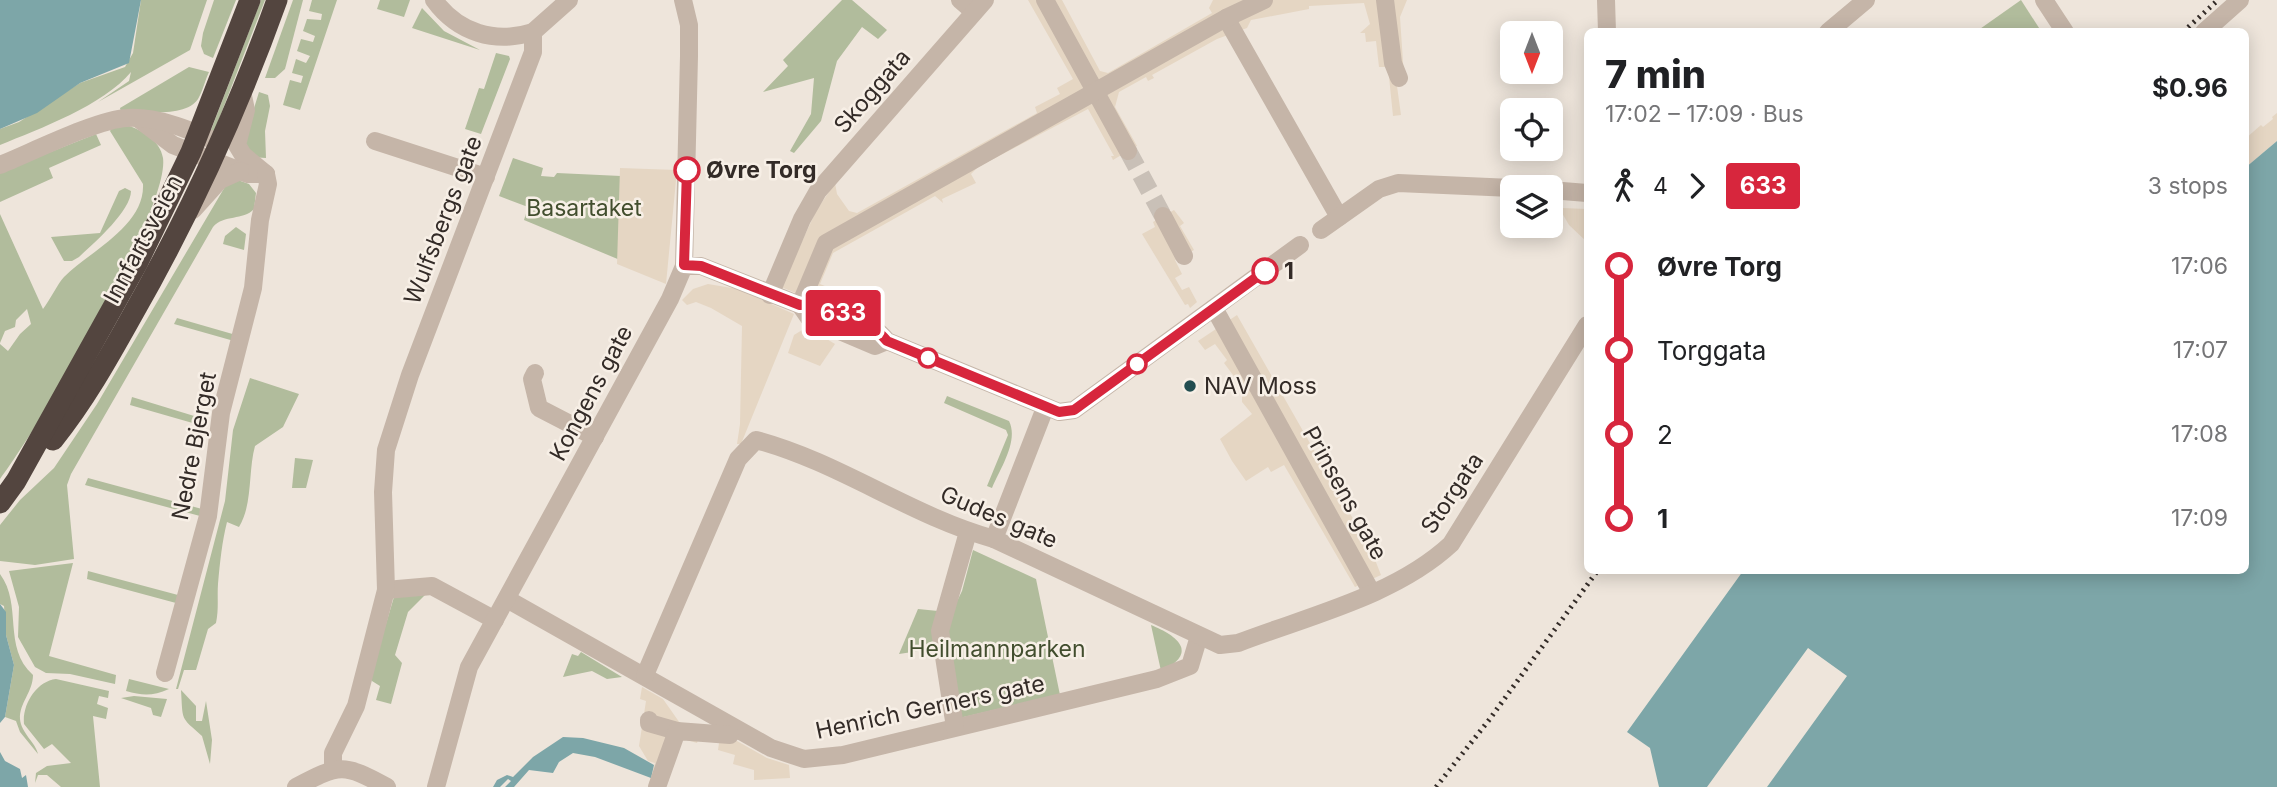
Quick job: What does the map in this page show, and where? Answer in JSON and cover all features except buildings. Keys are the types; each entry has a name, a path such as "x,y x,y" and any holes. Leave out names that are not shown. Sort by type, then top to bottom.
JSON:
{"highway":[{"name":"Innfartsveien","path":"16,481 136,264 195,143 250,0"},
{"name":"Innfartsveien","path":"0,503 16,481 58,435 102,366 187,218 242,91 277,0"}],"street":[{"path":"434,0 451,19 486,36 512,38 533,32 569,0"},
{"name":"Kongens gate","path":"436,787 469,667 596,437 677,285 684,265 689,56 688,25 683,0"},
{"path":"960,0 979,6"},
{"path":"1045,0 1128,151"},
{"path":"800,305 826,243 1096,93 1230,25 1264,0"},
{"path":"1385,0 1393,63 1399,78"},
{"path":"1606,0 1607,28"},
{"path":"1833,28 1866,0"},
{"path":"2044,0 2062,28"},
{"path":"2208,28 2240,0"},
{"name":"Skoggata","path":"770,295 802,219 818,191 979,6"},
{"path":"1230,25 1339,217"},
{"name":"Wulfsbergs gate","path":"333,768 333,753 356,706 386,590 383,492 386,450 533,51 533,32"},
{"path":"242,91 246,110 237,145 243,155 267,179"},
{"path":"0,165 128,117 138,119 161,137 195,143 217,151 240,171 267,179"},
{"path":"375,141 486,177"},
{"path":"187,218 219,180 240,171"},
{"name":"Nedre Bjerget","path":"165,673 208,516 221,413 250,304 267,179"},
{"path":"1321,230 1379,189 1398,183 1500,187"},
{"path":"1563,191 1584,192"},
{"path":"1163,216 1184,256"},
{"path":"832,222 849,230"},
{"path":"684,265 701,266 800,305 810,318 875,346 887,341 1059,412 1074,410 1218,316 1300,245"},
{"path":"792,264 813,272"},
{"name":"Prinsens gate","path":"1218,316 1372,593"},
{"name":"Storgata","path":"1220,645 1238,643 1372,593 1434,560 1451,544 1584,330"},
{"path":"535,373 532,379 539,408 596,437"},
{"path":"993,539 1045,408"},
{"name":"Gudes gate","path":"645,675 738,459 756,440 844,475 968,532 993,539 1220,645"},
{"path":"955,727 940,631 968,532"},
{"path":"386,590 432,586 495,620"},
{"name":"Henrich Gerners gate","path":"507,598 734,728 795,757 843,755 1157,679 1190,666 1199,636"},
{"path":"649,720 649,723 677,731 714,736 730,735"},
{"path":"657,787 677,731"},
{"path":"296,787 333,768 350,769 387,787"}],"green space":[{"path":"141,0 207,0 190,50 98,102 129,81 131,72 105,95 88,105 0,145 0,129 19,122 80,83 125,67 133,53"},
{"path":"214,0 236,0 213,58 204,54 201,46"},
{"path":"261,0 265,0 214,132 211,130"},
{"path":"293,0 303,0 285,69 275,78 265,78"},
{"path":"312,0 337,0 300,110 283,105 290,80 301,83 303,76 292,73 296,59 306,63 310,56 297,51 301,39 313,42 315,36 303,31 307,19 321,20 322,14 309,11"},
{"path":"380,0 410,0 404,17 377,9"},
{"path":"842,0 852,0 887,30 878,39 862,27 837,61 821,121 794,153 790,151 811,114 814,78 763,92 788,66 783,60"},
{"path":"2021,0 2039,28 1981,28"},
{"path":"422,8 444,31 480,50 412,28"},
{"path":"496,53 509,56 510,59 481,134 465,129 479,88 484,89"},
{"path":"189,67 209,72 200,96 192,105 174,111 121,112 120,108"},
{"path":"259,92 268,95 270,106 265,131 266,158 252,157 244,141"},
{"path":"126,125 154,141 163,158 159,185 146,223 98,320 42,416 0,479 0,344 8,351 31,324 27,309 16,320 15,327 5,331 0,343 0,214 43,309 64,277 114,236 135,213 143,184 110,131 113,126"},
{"path":"96,134 101,145 49,168 53,178 0,202 0,172"},
{"name":"Basartaket","path":"513,158 543,168 541,176 554,177 557,173 621,176 620,260 524,220 528,207 499,196"},
{"path":"235,179 249,184 256,193 254,209 250,213 222,220 213,227 71,474 67,485 74,559 35,565 0,561 0,525 20,500 54,468 97,404 226,185"},
{"path":"125,188 131,191 119,217 79,257 64,261 51,237 100,233 119,191"},
{"path":"236,227 246,234 244,250 223,244 225,236"},
{"path":"177,318 236,335 234,341 174,324"},
{"path":"250,378 299,394 283,427 255,446 243,518 239,527 227,522 225,530 216,623 208,629 196,670 184,670 176,689 225,501 233,430"},
{"path":"947,396 1009,421 1012,437 1010,446 992,488 987,486 1008,435 1006,430 944,403"},
{"path":"132,397 204,419 203,426 130,405"},
{"path":"295,458 313,460 306,488 292,488"},
{"path":"88,478 202,509 200,516 85,485"},
{"name":"Heilmannparken","path":"973,550 1036,579 1060,695 955,719 943,630 962,591"},
{"path":"73,563 49,656 116,675 115,684 70,674 46,673 35,667 18,637 19,607 9,571"},
{"path":"88,571 178,595 176,603 87,579"},
{"path":"0,574 10,599 18,652 33,675 20,719 38,754 20,732 16,721 5,717 14,665 6,635 4,606 0,604"},
{"path":"427,593 408,612 395,655 402,663 391,704 376,700 380,686 372,681 371,674 394,597"},
{"path":"918,609 938,611 939,648 899,654"},
{"path":"1151,625 1169,634 1182,651 1173,664 1161,671"},
{"path":"581,652 622,677 607,679 592,671 563,677 572,654 578,656"},
{"path":"56,679 109,691 108,698 99,696 97,704 108,708 106,719 93,716 100,787 61,787 47,775 38,775 35,783 36,773 47,766 71,763 52,744 44,749 24,724 25,709 32,695 43,684"},
{"path":"129,679 169,689 153,694 132,693 126,691"},
{"path":"181,690 196,706 196,721 202,721 206,701 212,740 210,764 202,736 184,718"},
{"path":"134,696 167,699 161,717 153,715 151,708 121,698"}],"shaded area":[{"path":"1028,0 1062,0 1100,71 1108,73 1212,13 1209,8 1213,0 1407,0 1400,17 1404,77 1396,79 1401,115 1393,116 1388,67 1379,67 1376,41 1366,42 1365,33 1360,33 1370,24 1364,3 1309,6 1309,9 1251,20 1247,28 1217,39 1152,75 1154,78 1148,81 1146,77 1119,92 1115,107 1137,146 1113,160 1111,156 1114,156 1088,109 978,167 971,174 976,183 942,199 943,203 935,196 833,253 820,284 846,295 842,303 827,306 781,287 816,211 835,183 837,194 849,211 857,213 1037,113 1035,107 1060,94 1057,88 1073,79"},
{"path":"2277,113 2277,141 2249,165 2249,136 2273,119"},
{"name":"Øvre Torg","path":"620,168 677,170 666,284 617,264"},
{"path":"1563,208 1584,209 1584,239 1569,225 1563,215"},
{"path":"1174,210 1184,223 1180,226 1194,250 1175,260 1182,274 1175,278 1182,290 1189,287 1197,302 1190,308 1188,304 1185,305 1142,234 1155,227 1153,222"},
{"path":"708,284 738,289 794,314 741,444 737,444 740,424 742,326 711,308 696,302 687,305 682,300 693,289"},
{"path":"1237,315 1372,552 1381,575 1355,587 1284,465 1271,472 1268,467 1246,481 1232,461 1220,439 1252,414 1242,402 1242,387 1224,363 1227,360 1215,344 1205,350 1198,341"},
{"path":"807,327 835,344 820,366 788,353 794,335"},
{"path":"642,687 663,699 682,726 714,728 767,758 789,765 790,778 754,780 754,770 733,764 735,755 718,750 719,743 699,737 697,743 680,738 665,787 648,787 655,763 648,761 639,746 646,701 640,699"}],"water":[{"path":"0,0 141,0 129,63 80,83 37,113 0,129"},
{"path":"2277,141 2277,787 1767,787 1847,676 1808,648 1707,787 1659,787 1650,748 1627,732 1741,574 2249,574 2249,165"},
{"path":"0,604 6,612 6,635 14,665 5,717 0,723"},
{"path":"563,737 583,738 624,748 654,765 651,778 595,757 573,753 559,762 553,773 529,770 514,787 505,787 511,781 508,779 500,787 493,787 497,780 507,775 513,777 533,757"},
{"path":"0,752 5,761 20,769 22,778 26,775 28,787 0,787"}],"tunnel":[{"path":"1128,151 1163,216"}],"railway":[{"path":"2187,28 2218,0"},
{"path":"1436,787 1489,720 1595,574"}],"bus line":[{"name":"633","path":"687,170 684,265 701,266 800,305 816,302 876,327 887,341 1059,412 1074,410 1265,271"}],"place":[{"name":"Øvre Torg","path":"687,170"},
{"name":"1","path":"1265,271"},
{"name":"NAV Moss","path":"1190,386"}]}
